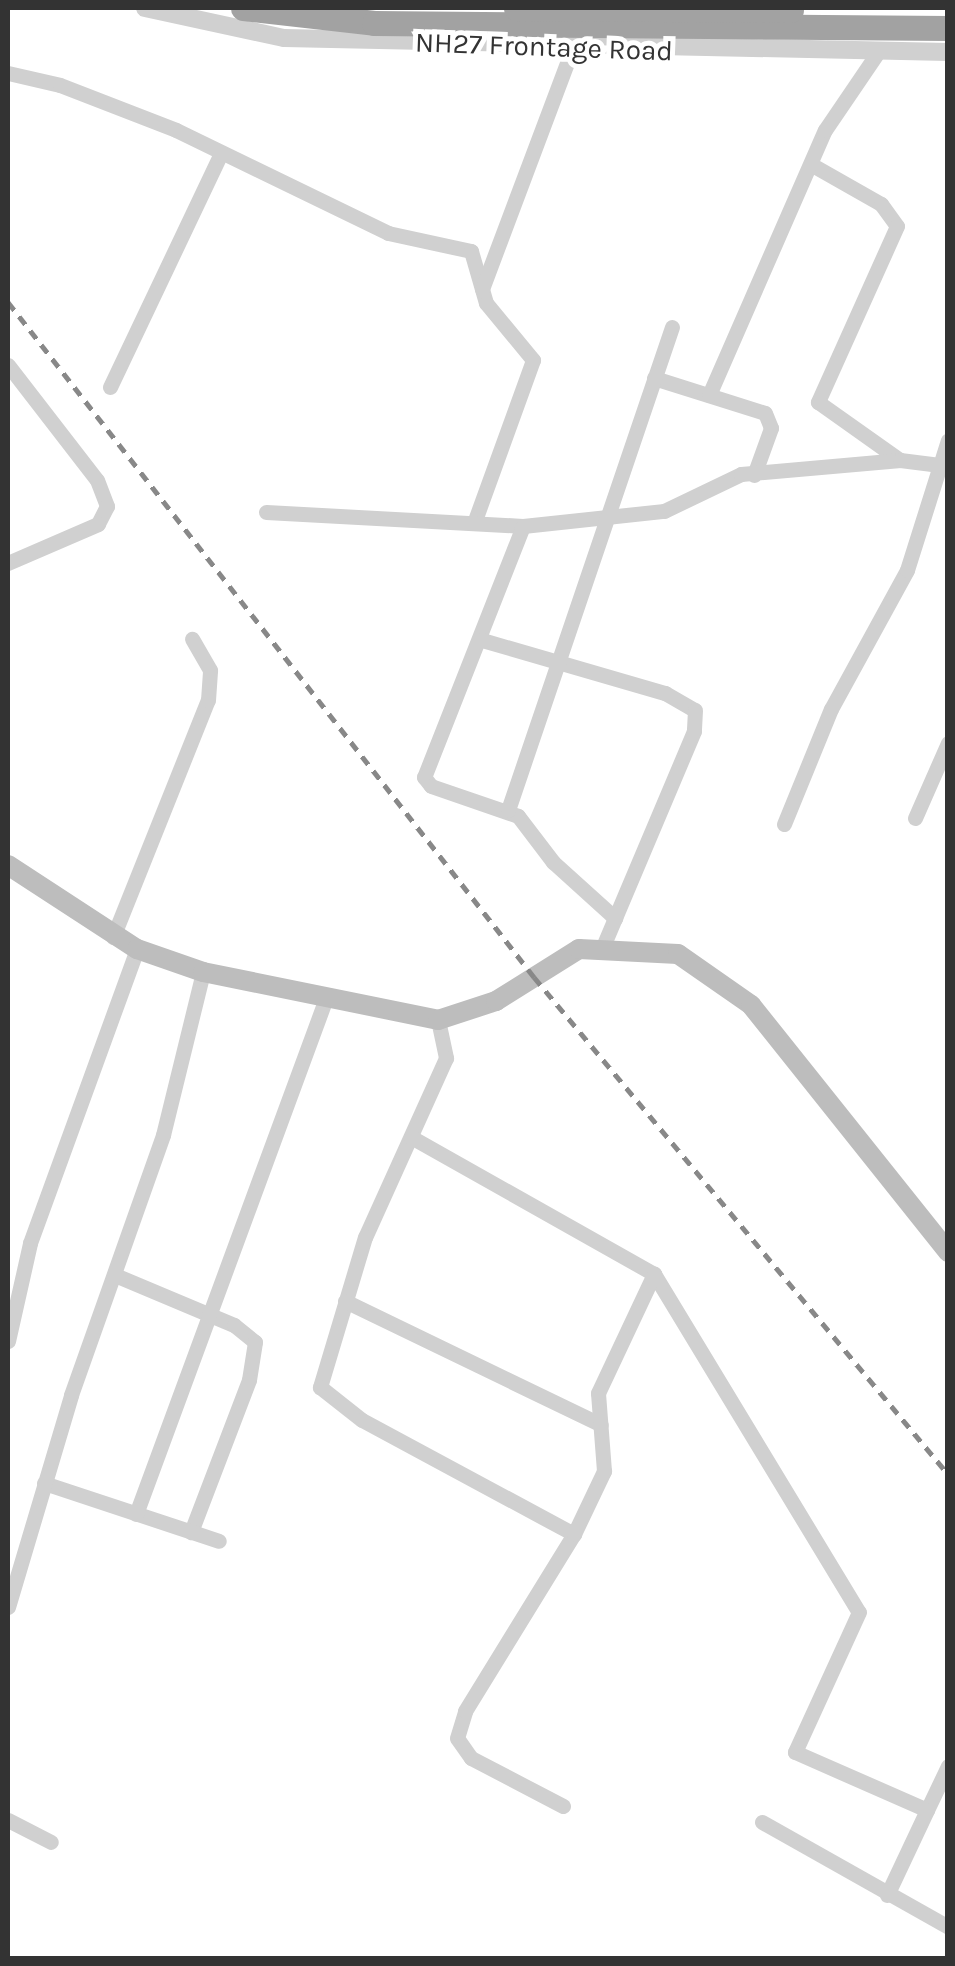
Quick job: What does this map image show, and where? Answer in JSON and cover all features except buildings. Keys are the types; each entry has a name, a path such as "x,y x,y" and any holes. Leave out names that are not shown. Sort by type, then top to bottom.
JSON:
{"highway":[{"path":"242,8 414,25 948,28"},
{"path":"516,8 948,10"}],"main road":[{"path":"8,865 113,937 137,949 202,972 324,1000 438,1020 496,1002 557,960 603,946 678,954 751,1005 948,1252"}],"street":[{"name":"NH27 Frontage Road","path":"145,8 284,38 414,25 572,49 948,52"},
{"path":"481,293 572,49"},
{"path":"709,396 814,166 832,117 878,52"},
{"path":"8,73 72,90 220,153 376,228 471,251 481,293 533,360 475,520"},
{"path":"110,387 220,153"},
{"path":"814,166 880,204 897,226 818,402 900,460"},
{"path":"508,810 610,520 672,327"},
{"path":"8,365 97,480 107,506 98,524 8,563"},
{"path":"654,378 758,410 770,420 754,474"},
{"path":"784,824 831,708 907,570 945,466 948,440"},
{"path":"266,512 475,520 522,526 664,512 725,478 900,460 945,466"},
{"path":"522,526 482,640 424,777 431,786 508,810 615,918"},
{"path":"113,937 208,700 210,670 192,640"},
{"path":"482,640 686,700 698,720 603,946"},
{"path":"915,818 948,743"},
{"path":"8,1341 13,1279 137,949"},
{"path":"8,1607 44,1483 164,1135 202,972"},
{"path":"136,1514 324,1000"},
{"path":"438,1020 446,1058 344,1301 322,1372 324,1396 574,1534"},
{"path":"411,1137 654,1274 858,1612 795,1752 927,1810"},
{"path":"562,1806 471,1758 458,1738 465,1711 574,1534 604,1471 598,1394 654,1274"},
{"path":"114,1276 211,1314 247,1333 256,1353 191,1532"},
{"path":"344,1301 601,1425"},
{"path":"44,1483 219,1541"},
{"path":"887,1895 948,1766"},
{"path":"8,1820 52,1842"},
{"path":"762,1822 948,1927"}],"railway":[{"path":"8,302 534,977 948,1474"}]}
